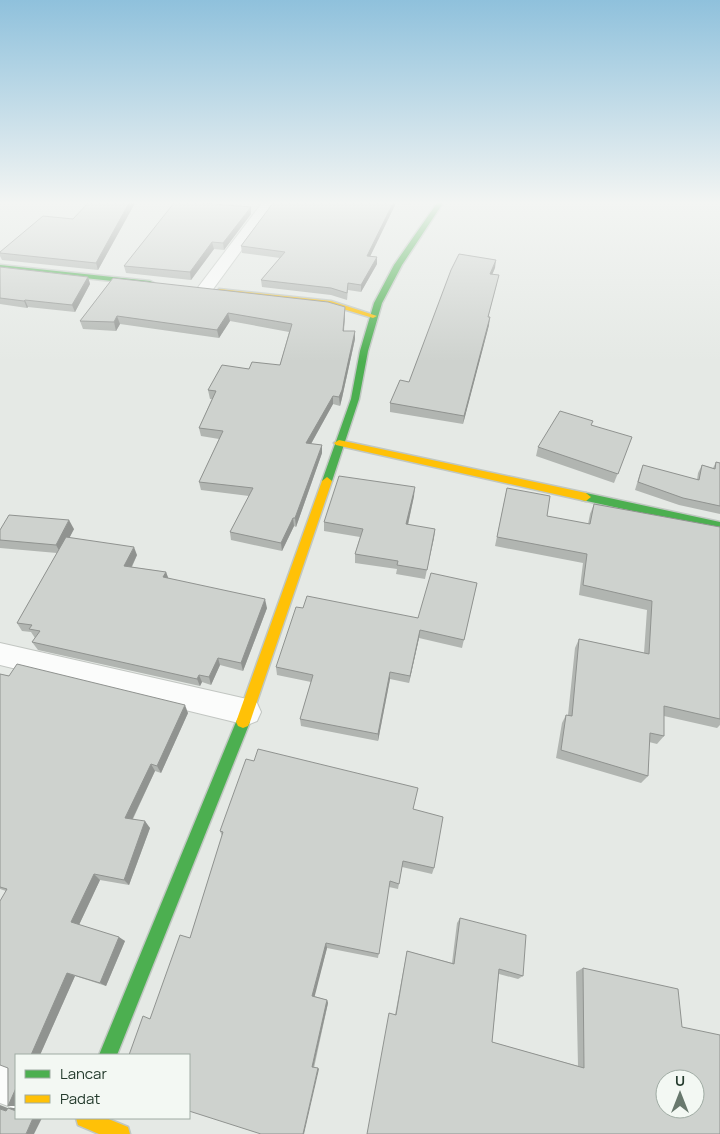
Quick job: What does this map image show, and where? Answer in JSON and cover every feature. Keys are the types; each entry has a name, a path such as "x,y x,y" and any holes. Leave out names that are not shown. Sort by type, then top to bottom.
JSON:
{"street":[{"path":"200,288 226,256"},
{"path":"108,1054 247,712 355,399 360,364 373,316 392,275 405,256"},
{"path":"0,267 166,285"},
{"path":"200,288 331,303 373,316"},
{"path":"339,443 720,526"},
{"path":"0,654 247,712"},
{"path":"0,1083 15,1090"},
{"path":"77,1134 84,1119"},
{"path":"86,1119 121,1134"}],"building":[{"path":"28,256 100,256 96,263"},
{"path":"132,256 202,256 190,272 124,266"},
{"path":"282,256 377,257 361,285 348,283 347,293 331,288 261,280"},
{"path":"458,256 471,256 496,260 490,274 499,275 464,416 390,403 400,380 409,382"},
{"path":"0,267 88,277 72,305 24,301 0,298"},
{"path":"113,278 328,302 345,307 343,331 355,331 342,390 339,397 333,396 306,443 322,445 295,518 293,518 281,543 230,532 253,488 199,482 223,431 199,428 216,391 208,390 222,365 249,369 252,362 280,365 292,324 228,313 217,330 117,316 114,322 80,321"},
{"path":"560,411 593,421 591,425 632,437 618,474 538,447"},
{"path":"716,462 720,463 720,506 683,498 638,482 643,465 699,480 702,465 715,469"},
{"path":"339,476 415,487 406,524 435,529 427,570 397,565 398,561 355,554 363,529 324,522"},
{"path":"507,488 550,496 547,516 590,524 594,504 720,527 720,719 664,706 664,736 650,733 648,776 561,750 566,715 572,716 579,639 649,654 652,601 583,585 587,554 497,537"},
{"path":"9,515 69,520 56,545 0,540 0,530"},
{"path":"66,537 134,547 124,566 166,572 163,577 265,599 241,663 218,658 209,677 199,675 197,679 32,642 40,631 29,629 32,625 17,623"},
{"path":"431,573 477,583 464,640 420,630 410,676 390,672 378,734 300,719 313,675 276,667 296,607 303,608 307,596 418,618"},
{"path":"17,664 185,705 157,766 151,764 125,818 145,821 124,880 94,874 71,922 119,937 100,983 67,973 31,1054 15,1054 15,1090 8,1106 8,1068 0,1065 0,901 7,889 0,887 0,674 9,676"},
{"path":"258,749 418,788 413,809 443,817 434,868 403,861 399,884 390,881 379,954 326,943 312,996 327,1000 312,1067 318,1068 303,1134 261,1134 190,1111 190,1054 129,1054 143,1016 150,1019 180,935 190,938 223,832 220,831 246,759 254,761"},
{"path":"460,918 526,935 523,976 499,969 492,1042 584,1068 583,968 678,989 682,1027 720,1035 720,1134 367,1134 389,1013 396,1015 407,951 454,964"},
{"path":"8,1108 15,1111 15,1119 33,1119 26,1134 0,1134 0,1109 6,1111"}],"traffic: fast":[{"path":"327,481 355,399 364,351 378,303 404,256"},
{"path":"0,267 150,283"},
{"path":"586,497 720,526"},
{"path":"108,1054 243,722"}],"traffic: slow":[{"path":"222,291 331,303 373,316"},
{"path":"339,443 586,497"},
{"path":"243,722 327,481"},
{"path":"87,1119 121,1134"}]}
